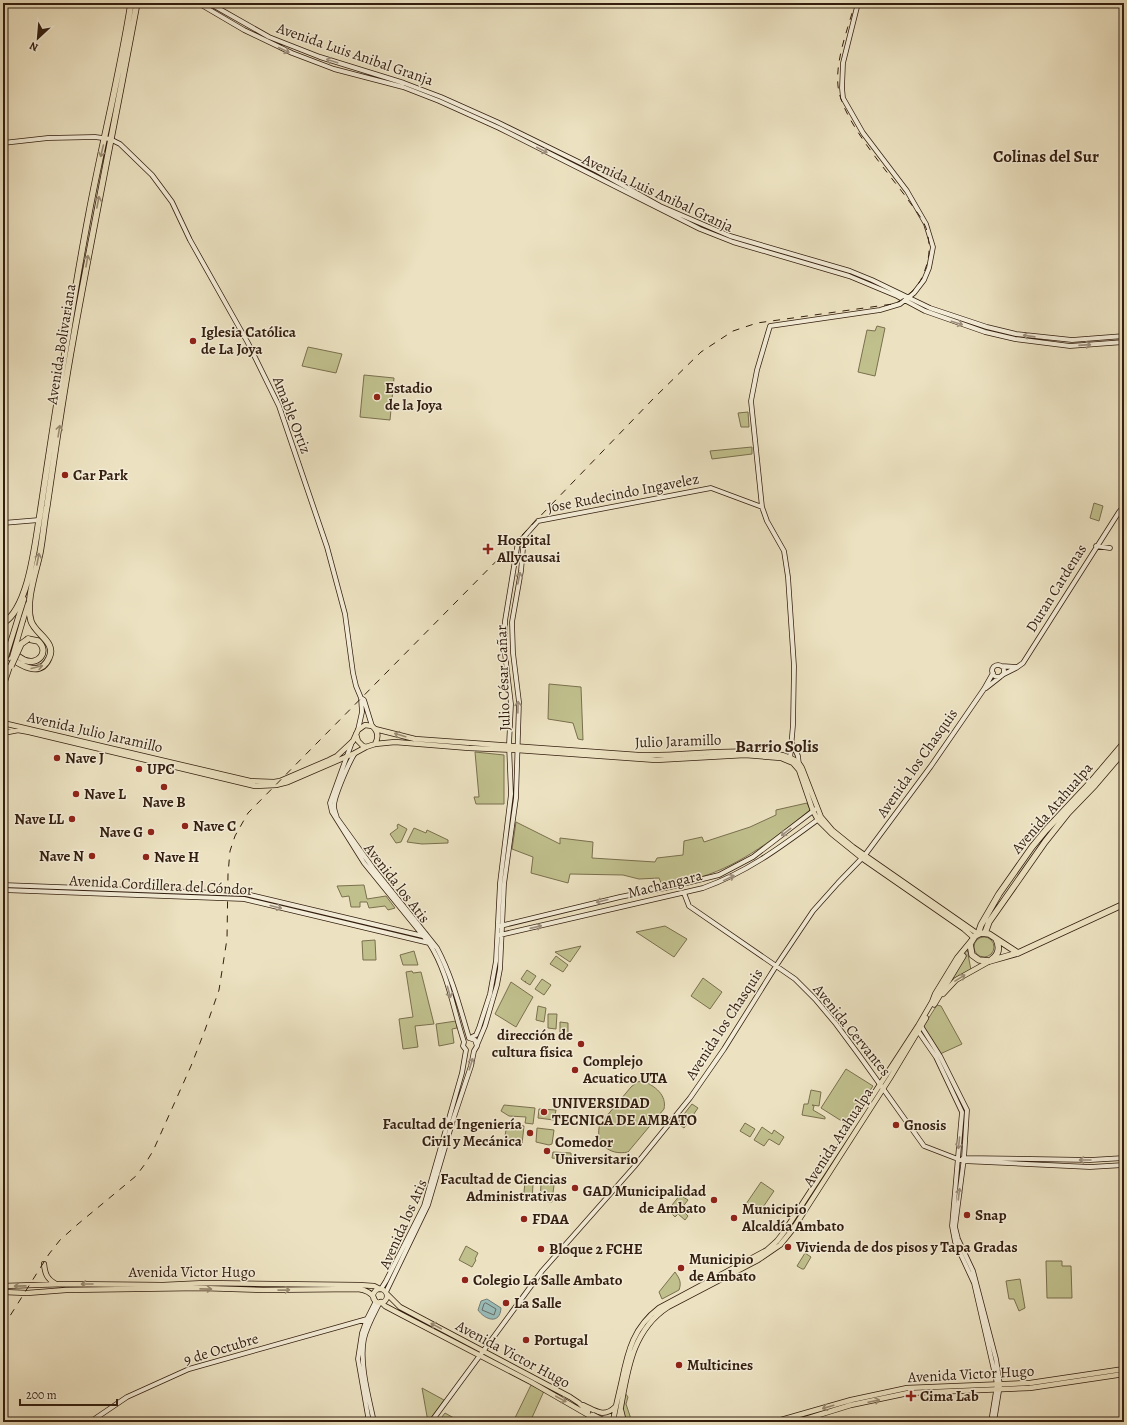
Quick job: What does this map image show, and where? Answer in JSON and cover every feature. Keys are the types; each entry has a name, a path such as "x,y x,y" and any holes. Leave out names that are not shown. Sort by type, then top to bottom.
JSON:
{"highway":[{"name":"Avenida Bolivariana","path":"30,598 42,540 72,343 131,3"},
{"name":"Avenida Bolivariana","path":"26,591 89,214 137,3"},
{"path":"3,623 14,614 26,591"},
{"path":"3,653 29,668 39,668 49,659 51,650 31,622 30,598"},
{"path":"3,647 28,662 35,661 40,658 43,654 43,646 38,641 28,639 21,644 10,667"},
{"name":"Avenida Atahualpa","path":"985,933 989,922 1043,839 1046,830 1090,783 1124,743"},
{"name":"Avenida Atahualpa","path":"974,937 999,894 1020,863 1095,785 1124,751"},
{"path":"997,902 1043,839"},
{"path":"1018,953 989,934 985,933 974,937 970,944 971,952 975,958 983,962 1018,953 1124,904"},
{"path":"990,960 998,951 999,947 996,939"},
{"path":"933,1003 962,955"}],"main road":[{"name":"Avenida Bolivariana","path":"4,664 26,591"},
{"name":"Avenida Bolivariana","path":"3,687 30,598"},
{"name":"Avenida Julio Jaramillo","path":"3,722 250,781 260,782 280,781 337,756 353,741 357,732"},
{"name":"Julio Jaramillo","path":"357,732 364,725 415,739 509,748"},
{"path":"374,728 378,736 375,744"},
{"name":"Avenida Julio Jaramillo","path":"3,733 18,730 29,732 255,786 276,785 288,782 355,753 366,746"},
{"path":"357,732 358,741 363,746 366,746"},
{"name":"Julio Jaramillo","path":"366,746 395,742 469,748 517,748 656,760 745,755 781,758 790,760 798,765"},
{"path":"798,765 815,810 832,834 974,937"},
{"name":"Avenida Atahualpa","path":"617,1422 618,1407 631,1342 648,1316 666,1303 766,1250 777,1241 918,1031 933,1003 935,994 958,958 974,937"},
{"name":"Avenida Atahualpa","path":"882,1086 933,1003 938,1001 956,980 990,960"},
{"path":"44,1264 46,1275 50,1280 58,1284"},
{"name":"Avenida Victor Hugo","path":"3,1286 58,1284 163,1285 205,1283 321,1284 374,1286 380,1289"},
{"name":"Avenida Victor Hugo","path":"3,1292 27,1293 66,1290 200,1288 263,1290 358,1289 365,1290 375,1299"},
{"name":"Avenida los Atis","path":"375,1299 374,1292 380,1289 386,1293 386,1298 381,1302"},
{"name":"Avenida Victor Hugo","path":"386,1293 400,1307 607,1422"},
{"path":"375,1299 381,1302"},
{"name":"Avenida Victor Hugo","path":"381,1302 385,1306 402,1315 481,1353"},
{"name":"Avenida Victor Hugo","path":"796,1422 851,1405 908,1393 998,1387 1124,1369"},
{"name":"Avenida Victor Hugo","path":"774,1422 850,1400 907,1388 1030,1388 1124,1374"},
{"path":"578,1405 606,1414 618,1407 624,1422"},
{"name":"Avenida Victor Hugo","path":"578,1405 600,1421"},
{"name":"Avenida Atahualpa","path":"613,1422 618,1407"},
{"path":"599,1412 600,1421"}],"street":[{"name":"Avenida Luis Anibal Granja","path":"198,3 244,30 292,54 334,69 403,87 439,101 499,128 700,229 733,242 849,276 907,300 950,315 987,327 1016,334 1072,340 1124,336"},
{"name":"Avenida Luis Anibal Granja","path":"209,3 269,37 320,57 441,97 597,171 660,206 707,227 738,239 850,271 872,280 925,311 948,320 985,332 1015,339 1070,346 1124,342"},
{"path":"790,760 792,742 794,666 788,577 784,551 767,521 762,507 751,401 757,370 770,326 880,310 900,304 907,300 924,280 929,268 933,247 926,224 915,203 863,133 843,98 843,63 858,3"},
{"path":"3,143 48,138 107,139"},
{"name":"Amable Ortiz","path":"107,139 120,144 152,175 172,202 190,240 248,343 279,406 335,574 345,614 355,682 361,698 362,712 357,732"},
{"name":"Jose Rudecindo Ingavelez","path":"518,542 524,538 538,521 711,488 762,507"},
{"name":"Duran Cardenas","path":"1018,667 1023,663 1096,546 1118,512 1124,506"},
{"path":"3,523 39,520"},
{"name":"Julio César Cañar","path":"517,748 519,702 513,653 512,622 521,570 524,538"},
{"name":"Julio César Cañar","path":"509,748 511,704 505,654 506,621 518,542"},
{"path":"1096,546 1110,548"},
{"path":"1000,665 1004,671 1001,676 995,676 992,669 994,666 1000,665 1018,667"},
{"name":"Avenida los Chasquis","path":"984,689 1001,676 1018,667"},
{"name":"Avenida los Chasquis","path":"431,1422 542,1271 634,1167 690,1098 724,1049 776,966 813,911 864,857 931,766 984,689 993,673"},
{"name":"Amable Ortiz","path":"361,698 364,700 374,728"},
{"name":"Avenida los Atis","path":"353,741 330,803 332,812 364,862 444,960 470,1038 475,1040 477,1045"},
{"path":"792,742 798,765"},
{"name":"Avenida los Atis","path":"386,1293 428,1205 453,1120 471,1066 474,1050 485,1026 497,985 500,969 500,883 510,804 511,779 509,748"},
{"name":"Avenida los Atis","path":"500,926 515,804 517,748"},
{"name":"Avenida los Atis","path":"355,753 348,766 335,800 334,808 337,818 424,935"},
{"name":"Machangara","path":"500,926 620,897 670,888 719,874 754,857 815,810"},
{"name":"Machangara","path":"500,935 684,893 716,884 745,870 785,844 820,818"},
{"name":"Avenida Cordillera del Cóndor","path":"3,885 246,894 424,935"},
{"name":"Avenida Cordillera del Cóndor","path":"3,890 244,899 430,942"},
{"name":"Avenida Cervantes","path":"684,893 689,906 795,979 815,999 836,1024 882,1086 924,1146 960,1160 1090,1160 1124,1158"},
{"name":"Avenida los Atis","path":"464,1042 478,1033 490,994 500,935"},
{"name":"Avenida los Atis","path":"380,1289 386,1281 424,1206 462,1073 466,1050 463,1046 464,1042 443,970 430,942"},
{"path":"921,1026 940,1056 966,1110 964,1159 955,1227 956,1234 974,1271 995,1353 998,1387 994,1422"},
{"path":"918,1031 936,1057 962,1112 952,1226 955,1242 974,1283 998,1387 991,1422"},
{"path":"466,1050 470,1052 474,1050"},
{"name":"Avenida Cervantes","path":"964,1159 1090,1167 1124,1165"},
{"name":"Avenida los Atis","path":"369,1422 358,1359 362,1333 375,1303 375,1299"},
{"name":"Avenida los Atis","path":"374,1422 363,1359 363,1347 367,1329 381,1302"},
{"name":"9 de Octubre","path":"90,1422 127,1397 189,1369 367,1319"}],"green space":[{"path":"877,326 885,328 875,376 858,372 867,330 875,331"},
{"path":"308,347 342,354 336,373 302,366"},
{"name":"Estadio de la Joya","path":"364,375 394,378 390,420 360,417"},
{"path":"748,412 749,427 741,427 738,413"},
{"path":"752,447 752,454 712,459 710,451"},
{"path":"1094,503 1103,506 1099,521 1090,518"},
{"path":"549,684 581,687 583,740 578,739 573,723 548,719"},
{"path":"475,752 504,755 504,804 476,804 474,797 479,797"},
{"path":"807,803 810,810 772,840 731,865 701,877 662,885 659,878 639,879 623,875 570,874 568,883 531,873 533,857 512,849 516,822 560,844 560,838 593,842 592,858 655,862 657,858 683,855 684,841 702,837 704,842 750,827 776,815 776,810"},
{"path":"398,824 407,829 401,842 396,843 390,834 398,828"},
{"path":"414,828 426,833 427,830 448,840 448,843 422,844 407,842"},
{"path":"364,885 367,899 386,896 395,908 388,910 385,906 369,908 367,902 360,902 360,907 351,907 349,896 342,897 337,886"},
{"path":"665,926 687,939 674,957 636,932"},
{"path":"984,937 991,940 994,947 991,954 984,957 977,954 974,947 977,940"},
{"path":"375,940 376,960 363,960 362,941"},
{"path":"581,946 570,962 555,952"},
{"path":"967,949 971,970 946,986"},
{"path":"414,951 418,965 403,965 400,955"},
{"path":"556,956 568,965 563,972 550,964"},
{"path":"527,970 536,976 530,985 521,979"},
{"path":"412,971 413,973 421,972 434,1024 415,1026 418,1047 403,1049 399,1019 413,1017 406,972"},
{"path":"703,978 722,992 710,1009 691,996"},
{"path":"542,979 551,985 544,995 535,989"},
{"path":"511,982 533,997 516,1027 495,1014"},
{"path":"937,1005 941,1006 962,1044 940,1054 923,1027"},
{"path":"538,1006 546,1008 544,1022 536,1020"},
{"path":"548,1014 557,1014 556,1029 548,1028"},
{"path":"456,1021 457,1028 452,1029 454,1043 439,1046 436,1024"},
{"path":"560,1022 568,1023 568,1040 560,1040"},
{"path":"846,1069 873,1086 848,1125 821,1108"},
{"path":"643,1081 656,1088 662,1095 664,1099 664,1109 628,1152 621,1153 609,1150 601,1142 599,1137 600,1124 631,1087 637,1082"},
{"path":"811,1090 821,1092 819,1106 812,1105 814,1106 813,1110 825,1117 825,1119 802,1115 804,1104 808,1104"},
{"path":"692,1104 698,1108 684,1128 677,1123"},
{"path":"504,1105 535,1108 533,1124 525,1123 526,1117 509,1116 501,1111"},
{"path":"539,1109 556,1110 554,1120 538,1118"},
{"path":"745,1123 755,1129 750,1137 740,1131"},
{"path":"507,1124 524,1126 522,1144 504,1142"},
{"path":"762,1127 772,1134 774,1130 784,1137 779,1145 769,1139 764,1146 754,1140"},
{"path":"537,1128 554,1130 552,1144 549,1145 536,1142"},
{"path":"553,1152 571,1153 571,1162 565,1162 564,1160 552,1158"},
{"path":"761,1182 774,1191 759,1213 746,1204"},
{"path":"525,1183 533,1184 532,1201 523,1200"},
{"path":"541,1184 554,1185 552,1202 540,1201"},
{"path":"680,1195 688,1200 681,1209 688,1216 685,1220 678,1214 675,1217 668,1210"},
{"path":"466,1246 478,1253 472,1267 459,1260"},
{"path":"805,1253 811,1257 804,1269 802,1269 797,1266"},
{"path":"1046,1261 1062,1261 1062,1266 1071,1266 1072,1298 1047,1298"},
{"path":"675,1272 680,1282 679,1290 662,1299 659,1292"},
{"path":"1020,1279 1025,1308 1019,1311 1014,1299 1009,1299 1006,1281"},
{"path":"531,1385 544,1391 530,1422 513,1422"},
{"path":"422,1388 444,1400 428,1422"},
{"path":"625,1393 628,1397 626,1404 632,1422 627,1422 623,1413"},
{"path":"445,1413 461,1422 438,1422"}],"water":[{"path":"487,1299 501,1308 498,1317 495,1319 484,1316 478,1310 481,1301"}],"tunnel":[{"path":"980,931 998,902"},
{"path":"963,956 972,943"}],"railway":[{"path":"3,1327 49,1254 60,1240 136,1176 153,1151 191,1066 219,990 227,939 228,874 230,851 235,836 248,813 524,533 654,398 701,352 733,331 757,323 893,304 907,296 915,289 921,280 928,258 929,240 926,228 917,212 858,132 843,105 839,92 838,70 842,47 855,3"}],"place":[{"name":"Iglesia Católica de La Joya","path":"193,341"},
{"name":"Estadio de la Joya","path":"377,397"},
{"name":"Car Park","path":"65,475"},
{"name":"Hospital Allycausai","path":"488,549"},
{"name":"Nave J","path":"57,758"},
{"name":"UPC","path":"139,769"},
{"name":"Nave B","path":"164,787"},
{"name":"Nave L","path":"76,794"},
{"name":"Nave LL","path":"72,819"},
{"name":"Nave C","path":"185,826"},
{"name":"Nave G","path":"151,832"},
{"name":"Nave N","path":"92,856"},
{"name":"Nave H","path":"146,857"},
{"name":"dirección de cultura física","path":"581,1044"},
{"name":"Complejo Acuatico UTA","path":"575,1070"},
{"name":"UNIVERSIDAD TECNICA DE AMBATO","path":"544,1112"},
{"name":"Gnosis","path":"896,1125"},
{"name":"Facultad de Ingeniería Civil y Mecánica","path":"530,1133"},
{"name":"Comedor Universitario","path":"547,1151"},
{"name":"Facultad de Ciencias Administrativas","path":"575,1188"},
{"name":"GAD Municipalidad de Ambato","path":"714,1200"},
{"name":"Snap","path":"967,1215"},
{"name":"Municipio Alcaldía Ambato","path":"734,1218"},
{"name":"FDAA","path":"524,1219"},
{"name":"Vivienda de dos pisos y Tapa Gradas","path":"788,1247"},
{"name":"Bloque 2 FCHE","path":"541,1249"},
{"name":"Municipio de Ambato","path":"681,1268"},
{"name":"Colegio La Salle Ambato","path":"465,1280"},
{"name":"La Salle","path":"506,1303"},
{"name":"Portugal","path":"526,1340"},
{"name":"Multicines","path":"679,1365"},
{"name":"Cima Lab","path":"911,1396"}],"district":[{"name":"Colinas del Sur","path":"1046,156"},
{"name":"Barrio Solis","path":"777,746"}]}
